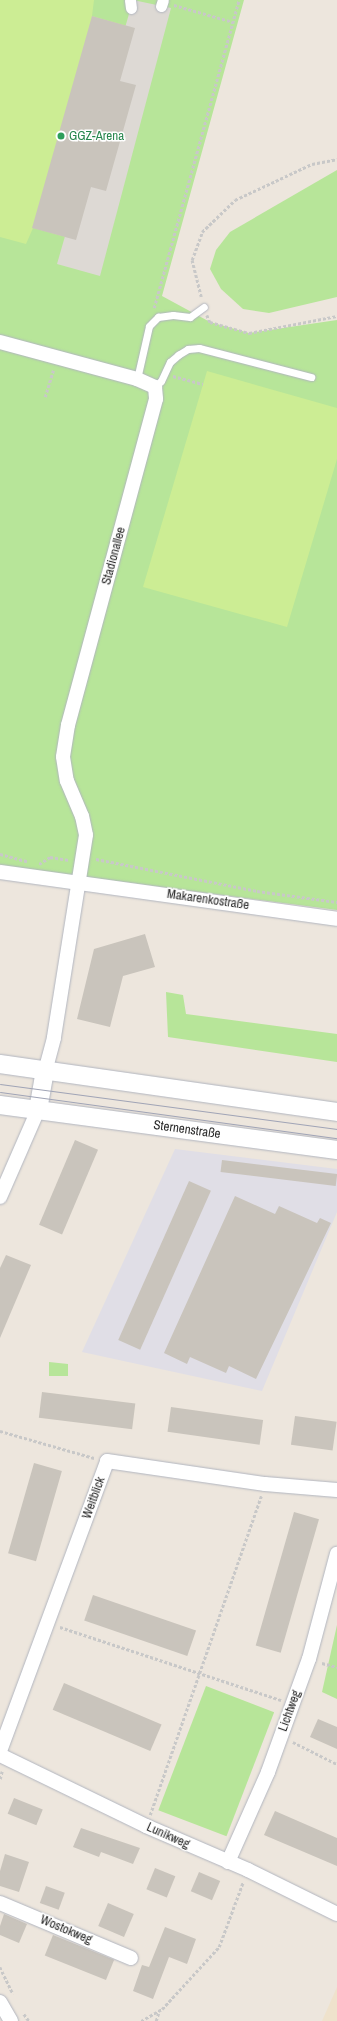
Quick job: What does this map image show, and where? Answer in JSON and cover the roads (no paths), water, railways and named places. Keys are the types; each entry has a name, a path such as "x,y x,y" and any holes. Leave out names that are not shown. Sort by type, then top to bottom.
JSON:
{"street":[{"path":"0,342 137,379 155,387"},
{"name":"Stadionallee","path":"80,882 86,835 82,816 67,781 63,756 67,731 156,399 155,387"},
{"name":"Makarenkostraße","path":"0,872 337,919"},
{"path":"0,1197 38,1110 45,1071 54,1038 80,882"},
{"path":"0,1064 337,1112"},
{"name":"Sternenstraße","path":"0,1104 337,1150"},
{"name":"Weitblick","path":"0,1751 49,1624 107,1462 265,1484 337,1490"},
{"name":"Lichtweg","path":"228,1862 281,1736 309,1659 337,1554"},
{"name":"Lunikweg","path":"0,1755 146,1826 248,1870 337,1914"},
{"name":"Wostokweg","path":"0,1903 131,1958"},
{"path":"0,2002 11,2021"}],"lane":[{"path":"137,379 149,326 158,317 174,315 190,317 204,307"},
{"path":"155,387 166,374 170,362 188,349 199,348 311,377"}],"tram line":[{"path":"0,1084 337,1129"},
{"path":"0,1092 337,1138"}],"place":[{"name":"GGZ-Arena","path":"61,136"}]}
